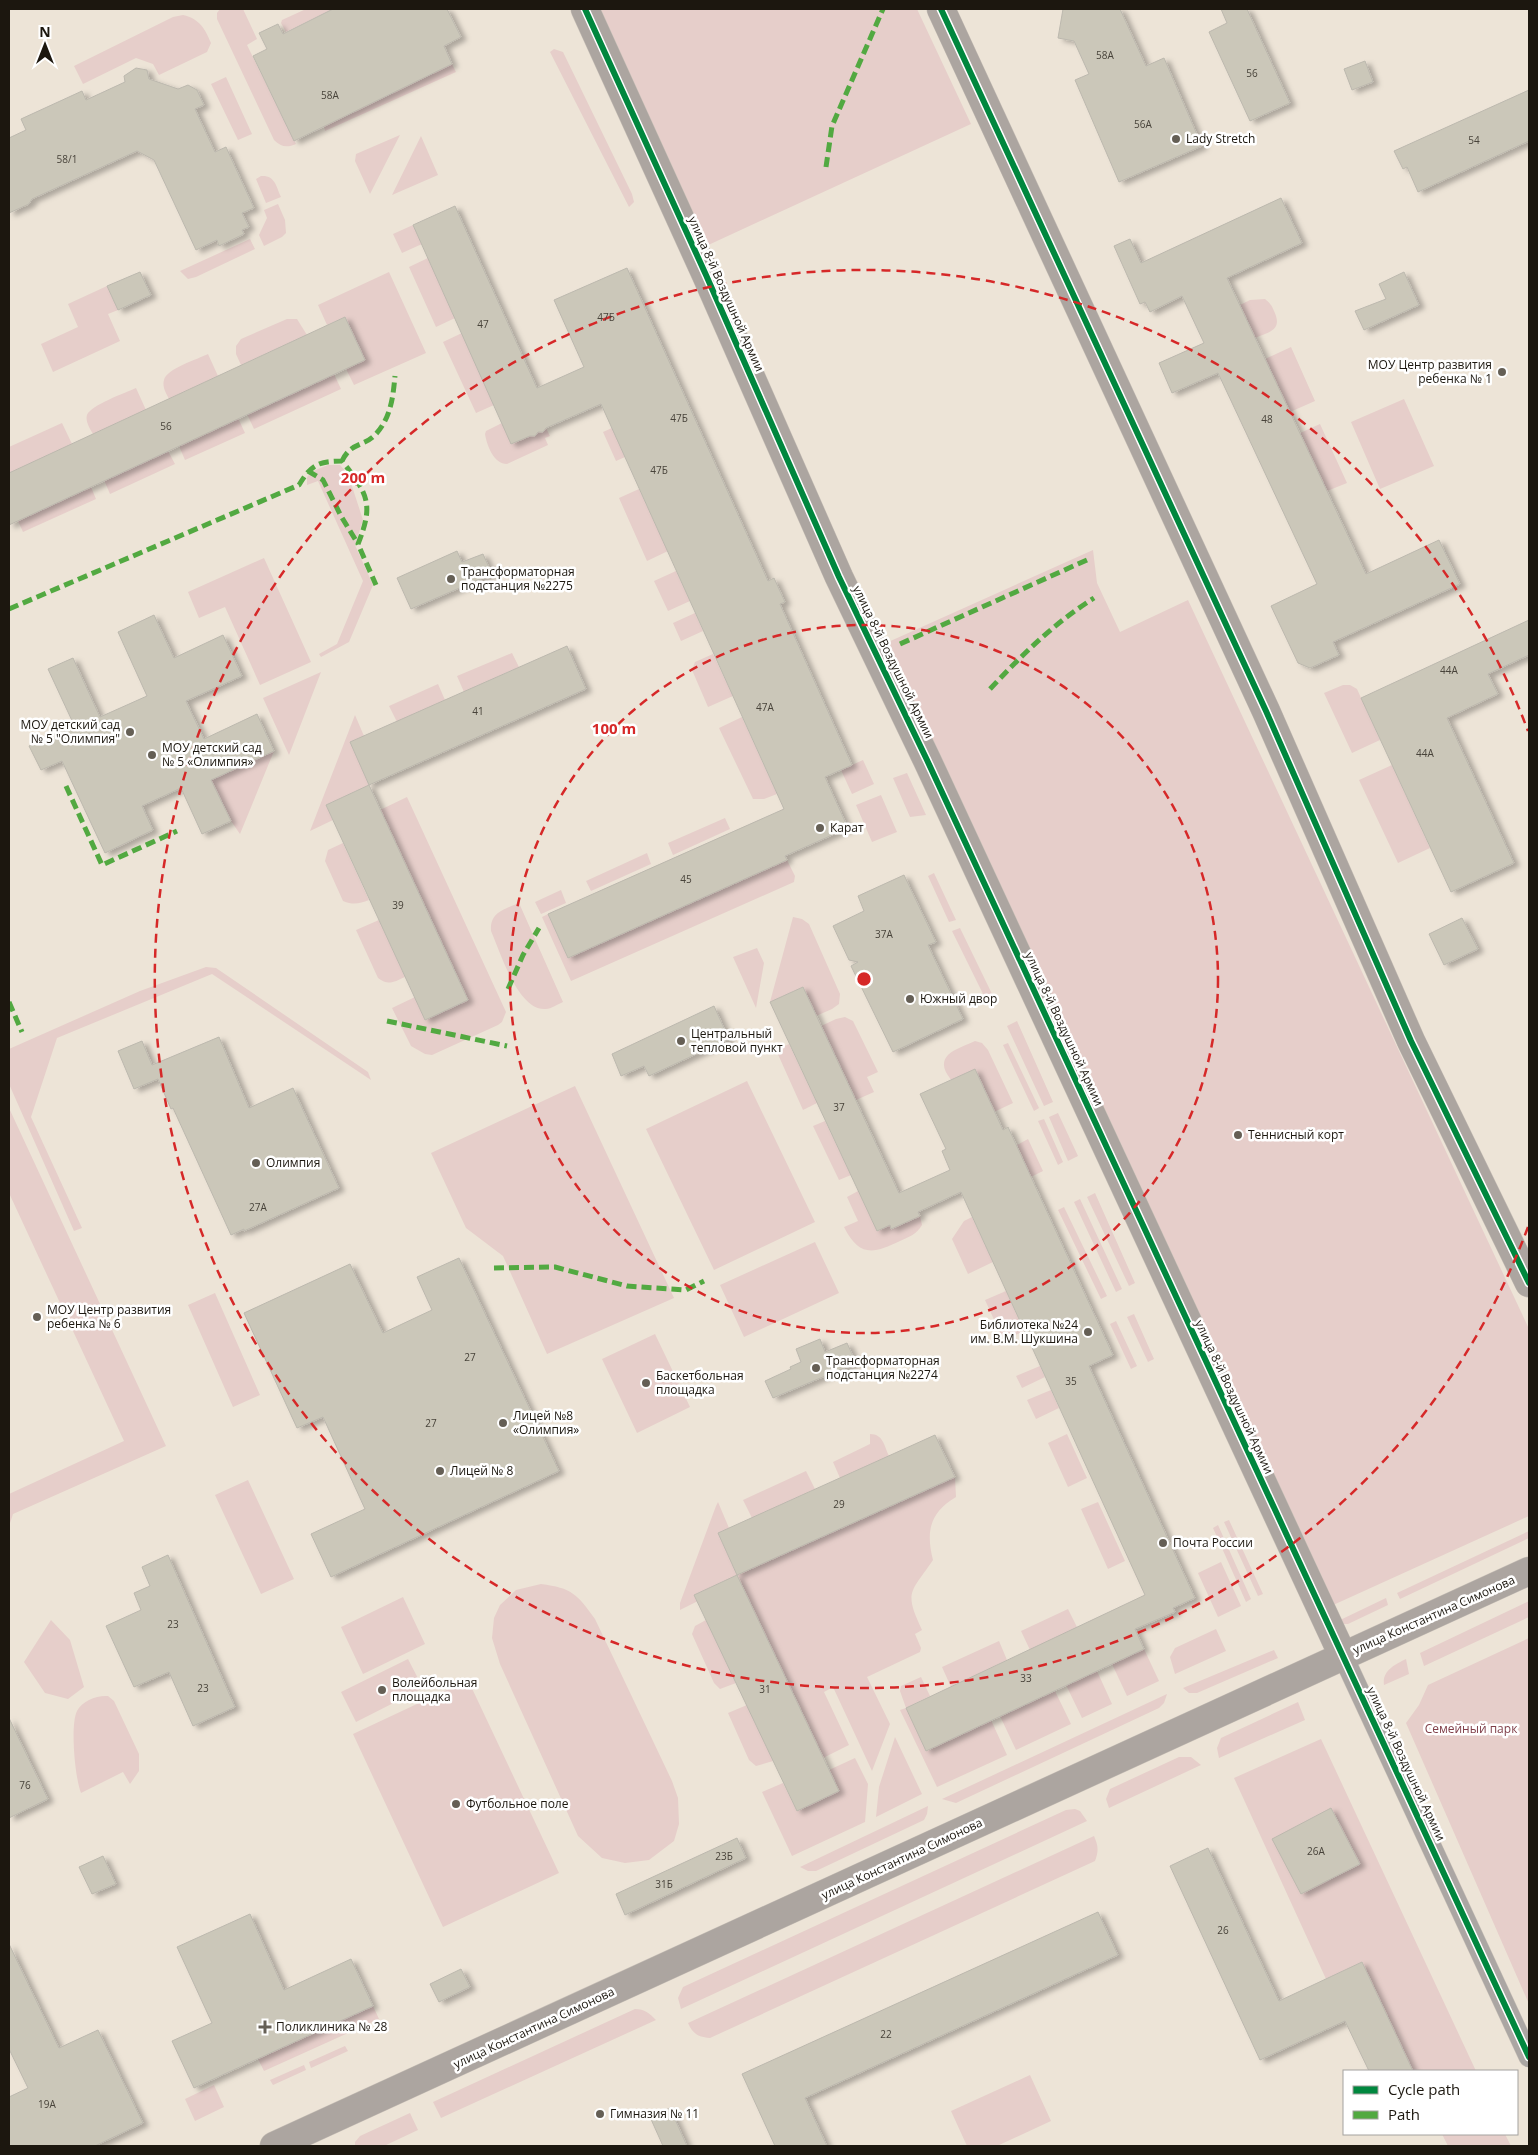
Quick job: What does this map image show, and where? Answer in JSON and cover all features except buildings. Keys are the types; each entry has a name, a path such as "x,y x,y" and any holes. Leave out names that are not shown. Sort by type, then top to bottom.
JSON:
{"street":[{"name":"улица 8-й Воздушной Армии","path":"584,9 710,284 870,643 927,760 1529,2057"},
{"path":"941,9 1266,711 1430,1083 1529,1283"},
{"name":"улица Константина Симонова","path":"274,2146 1529,1571"}],"green space":[{"path":"220,9 243,9 257,39 247,45 296,144 284,146 274,140 217,19 217,13"},
{"path":"306,9 333,9 286,32 281,23 282,20"},
{"path":"595,9 917,9 971,124 704,247"},
{"path":"183,15 194,19 204,29 211,43 207,52 159,75 153,64 136,58 83,84 74,66 173,17"},
{"path":"554,49 563,52 632,194 634,202 629,207 550,52"},
{"path":"452,64 456,72 325,131 324,126"},
{"path":"226,77 252,134 238,140 211,84"},
{"path":"400,135 370,194 355,161 356,154"},
{"path":"421,136 438,175 392,195"},
{"path":"261,176 272,179 281,197 266,203 256,179"},
{"path":"278,204 285,220 286,233 264,246 259,235 267,218 264,210"},
{"path":"413,225 422,244 402,253 393,234"},
{"path":"250,239 255,249 196,277 188,279 180,271"},
{"path":"428,258 455,318 436,327 409,267"},
{"path":"389,272 426,353 354,385 346,369 345,317 327,325 318,305"},
{"path":"107,286 118,310 108,314 120,341 53,372 41,344 78,327 68,304"},
{"path":"1265,299 1270,303 1276,317 1276,326 1270,332 1255,338 1240,305 1250,300"},
{"path":"287,319 297,319 307,335 241,365 236,354 236,346 241,339"},
{"path":"462,333 494,405 476,413 443,342"},
{"path":"1291,347 1315,401 1290,412 1265,359"},
{"path":"208,354 218,376 169,399 164,385 166,376 176,368"},
{"path":"334,374 341,389 254,429 247,414"},
{"path":"136,388 146,410 93,434 87,420 87,415 90,411 101,403"},
{"path":"1404,399 1434,466 1380,489 1351,422"},
{"path":"238,418 245,433 185,460 179,446"},
{"path":"62,423 72,444 9,473 9,447"},
{"path":"502,423 538,432 543,432 546,428 550,436 545,438 548,445 507,464 502,463 492,453 487,444 485,434 486,431"},
{"path":"1320,424 1347,483 1327,491 1300,433"},
{"path":"612,428 625,457 616,461 603,432"},
{"path":"168,451 175,464 110,494 104,480"},
{"path":"328,465 340,465 348,474 363,520 355,545 373,585 349,642 321,657 319,654 337,644 363,581 318,481 307,485 307,477 313,471"},
{"path":"91,487 96,499 23,532 18,521"},
{"path":"639,489 668,551 647,561 619,498"},
{"path":"1093,550 1097,583 1120,632 1188,600 1529,1329 1529,1516 1331,1606 886,643"},
{"path":"264,558 311,662 260,685 225,607 199,618 188,592"},
{"path":"676,571 690,601 668,611 654,581"},
{"path":"695,613 703,631 681,641 673,623"},
{"path":"512,653 519,667 464,692 457,676"},
{"path":"713,654 733,696 708,707 692,670 695,662"},
{"path":"321,672 289,755 263,698"},
{"path":"438,684 445,700 397,722 389,706"},
{"path":"1343,685 1350,685 1357,689 1380,740 1352,753 1324,693"},
{"path":"355,715 364,736 350,742 369,785 326,805 333,820 310,831"},
{"path":"742,717 777,794 764,799 753,799 719,728"},
{"path":"274,751 240,834 231,821 211,780"},
{"path":"863,760 874,784 852,794 841,770"},
{"path":"1392,765 1430,848 1398,863 1359,780"},
{"path":"907,773 926,815 910,817 893,778"},
{"path":"881,795 897,832 872,842 856,805"},
{"path":"407,797 506,1012 502,1022 498,1025 432,1055 425,1054 411,1046 392,1008 415,997 425,1020 468,1000 380,810"},
{"path":"725,818 730,829 673,855 668,843"},
{"path":"343,843 369,900 356,904 343,901 325,861 328,850"},
{"path":"647,853 651,864 591,891 586,881"},
{"path":"787,860 795,876 794,882 571,981 542,917 548,914 568,958"},
{"path":"934,873 956,920 949,922 928,876"},
{"path":"561,890 566,903 541,914 535,902"},
{"path":"519,903 563,1002 550,1008 536,1007 527,1001 519,991 511,979 491,931 493,920 499,912"},
{"path":"793,917 802,919 809,924 840,994 839,1004 816,1016 803,987 770,1002"},
{"path":"379,920 405,977 391,982 385,982 378,978 356,930"},
{"path":"960,928 993,996 986,1000 952,931"},
{"path":"757,948 764,963 756,1008 733,957"},
{"path":"206,967 216,968 368,1072 371,1080 212,974 57,1038 31,1117 82,1228 74,1231 9,1084 9,1049 140,991"},
{"path":"845,1017 853,1021 878,1072 867,1077 874,1092 856,1100 821,1026"},
{"path":"1017,1021 1053,1102 1044,1106 1007,1026"},
{"path":"975,1041 982,1043 988,1050 1013,1103 994,1112 959,1088 945,1071 944,1063 948,1055"},
{"path":"1008,1043 1039,1108 1034,1111 1003,1045"},
{"path":"789,1044 817,1103 803,1110 776,1050"},
{"path":"747,1081 815,1222 714,1270 646,1129"},
{"path":"575,1086 674,1298 547,1354 503,1256 466,1228 431,1153"},
{"path":"9,1108 166,1446 13,1514 9,1526 9,1494 124,1441 9,1193"},
{"path":"1058,1113 1078,1156 1068,1161 1049,1117"},
{"path":"1044,1119 1063,1162 1058,1165 1038,1121"},
{"path":"825,1121 851,1175 839,1180 813,1126"},
{"path":"1028,1139 1043,1171 1031,1177 1017,1145"},
{"path":"858,1191 877,1231 890,1225 892,1229 920,1216 922,1225 912,1235 882,1249 868,1250 861,1248 855,1244 844,1227 858,1221 847,1197"},
{"path":"1095,1193 1135,1283 1129,1286 1087,1197"},
{"path":"1080,1199 1122,1289 1116,1292 1074,1202"},
{"path":"1064,1207 1107,1296 1101,1299 1058,1210"},
{"path":"972,1217 993,1262 968,1274 952,1239 964,1221"},
{"path":"815,1242 839,1293 744,1337 720,1285"},
{"path":"1006,1291 1024,1331 1007,1339 1002,1337 985,1300"},
{"path":"215,1293 260,1395 233,1407 188,1305"},
{"path":"1134,1314 1154,1359 1148,1362 1127,1317"},
{"path":"1116,1321 1137,1366 1131,1369 1110,1324"},
{"name":"Баскетбольная площадка","path":"655,1334 690,1407 637,1433 602,1359"},
{"path":"1040,1366 1045,1377 1022,1388 1016,1376"},
{"path":"1051,1390 1059,1408 1036,1419 1027,1400"},
{"path":"870,1434 880,1438 889,1456 840,1478 833,1462 870,1444"},
{"path":"1067,1434 1087,1478 1068,1487 1048,1443"},
{"path":"806,1471 815,1489 752,1518 743,1500"},
{"path":"955,1477 956,1497 940,1510 932,1524 930,1541 933,1560 912,1593 913,1607 922,1630 915,1634 921,1648 920,1652 867,1677 890,1724 872,1771 833,1687 824,1692 849,1745 823,1758 737,1575"},
{"path":"248,1480 294,1579 261,1594 215,1495"},
{"path":"718,1502 729,1528 718,1533 737,1575 695,1595 698,1601 680,1610 680,1603"},
{"path":"1098,1502 1125,1561 1108,1569 1081,1509"},
{"path":"1229,1520 1263,1594 1258,1596 1224,1522"},
{"path":"1218,1525 1251,1599 1246,1602 1213,1528"},
{"path":"1529,1531 1529,1538 1400,1599 1397,1593"},
{"path":"1221,1562 1241,1606 1218,1617 1198,1573"},
{"path":"541,1584 567,1590 578,1598 595,1619 672,1781 678,1798 679,1824 674,1841 649,1860 625,1863 602,1858 578,1836 500,1664 492,1638 494,1618 500,1605 516,1590"},
{"path":"403,1597 425,1644 363,1674 341,1627"},
{"path":"1386,1598 1388,1605 1348,1624 1336,1622"},
{"path":"1529,1601 1529,1617 1424,1666 1420,1653"},
{"path":"1068,1609 1077,1627 1030,1650 1021,1631"},
{"path":"51,1620 70,1640 84,1687 68,1699 45,1693 24,1662"},
{"path":"706,1620 736,1683 720,1689 714,1683 692,1634 695,1626"},
{"path":"1216,1629 1226,1651 1175,1674 1170,1657 1175,1648"},
{"name":"Семейный парк","path":"1529,1638 1529,2004 1406,1723 1419,1705 1428,1685"},
{"path":"999,1641 1007,1660 951,1687 942,1667"},
{"path":"1144,1649 1159,1681 1127,1696 1112,1664"},
{"path":"1274,1650 1278,1658 1197,1693 1189,1693 1183,1688"},
{"name":"Волейбольная площадка","path":"408,1659 423,1688 356,1722 341,1692"},
{"path":"1406,1659 1409,1674 1384,1685 1387,1672 1393,1666"},
{"path":"1097,1671 1112,1704 1082,1718 1066,1685"},
{"path":"921,1677 930,1696 906,1708 900,1691 901,1686"},
{"name":"Футбольное поле","path":"468,1680 559,1873 443,1927 353,1734"},
{"path":"1055,1691 1071,1724 1016,1750 1000,1716"},
{"path":"1167,1694 1164,1703 1159,1708 956,1803 942,1799"},
{"path":"108,1696 114,1701 139,1754 139,1771 130,1784 123,1772 81,1793 74,1752 75,1718 79,1707 86,1702"},
{"path":"1298,1702 1305,1720 1219,1758 1217,1748 1221,1738"},
{"path":"747,1705 773,1761 756,1766 749,1760 728,1713"},
{"path":"906,1708 991,1720 1007,1755 937,1787 900,1710"},
{"path":"895,1737 922,1794 876,1817 879,1787"},
{"path":"1321,1739 1476,2070 1413,2070 1362,1962 1326,1979 1234,1778"},
{"path":"1179,1757 1191,1757 1201,1765 1109,1808 1106,1799 1110,1789"},
{"path":"855,1758 868,1784 865,1822 792,1856 762,1792 783,1783 797,1811 829,1770"},
{"path":"928,1806 924,1820 816,1871 808,1871 800,1867"},
{"path":"1075,1809 1080,1811 1087,1821 681,2009 678,1998 683,1987 1066,1810"},
{"path":"1094,1836 1098,1848 1095,1861 710,2038 696,2034 688,2023"},
{"path":"373,2006 379,2019 264,2071 258,2059"},
{"path":"635,2009 647,2012 656,2020 441,2118 433,2102"},
{"path":"345,2046 348,2051 311,2068 309,2062"},
{"path":"304,2065 306,2070 273,2085 270,2080"},
{"path":"1030,2075 1051,2121 997,2146 967,2146 951,2111"},
{"path":"214,2085 224,2107 195,2121 185,2099"},
{"path":"410,2113 418,2130 384,2146 355,2146 355,2142 360,2136"},
{"path":"1442,2135 1506,2135 1511,2146 1448,2146"}],"marked path":[{"path":"826,167 832,126 883,9"},
{"path":"342,461 349,451 371,439 385,422 390,407 395,376"},
{"path":"9,609 299,485 307,473 316,466 321,463 334,461 342,461 363,491 367,509 366,519 358,544 376,585"},
{"path":"308,471 323,480 358,544"},
{"path":"900,644 1089,559"},
{"path":"990,689 1039,640 1065,618 1094,598"},
{"path":"66,786 102,865 177,831"},
{"path":"508,989 523,955 539,928"},
{"path":"9,1002 22,1032"},
{"path":"387,1021 507,1046"},
{"path":"494,1268 555,1267 627,1286 686,1290 704,1281"}],"cycle path":[{"path":"585,9 706,275 839,577 927,760 1529,2057"},
{"path":"941,9 1266,711 1411,1041 1529,1283"}],"place":[{"name":"Lady Stretch","path":"1176,139"},
{"name":"МОУ Центр развития ребенка № 1","path":"1502,372"},
{"name":"Трансформаторная подстанция №2275","path":"451,579"},
{"name":"МОУ детский сад № 5 \"Олимпия\"","path":"130,732"},
{"name":"МОУ детский сад № 5 «Олимпия»","path":"152,755"},
{"name":"Карат","path":"820,828"},
{"name":"Южный двор","path":"910,999"},
{"name":"Центральный тепловой пункт","path":"681,1041"},
{"name":"Теннисный корт","path":"1238,1135"},
{"name":"Олимпия","path":"256,1163"},
{"name":"МОУ Центр развития ребенка № 6","path":"37,1317"},
{"name":"Библиотека №24 им. В.М. Шукшина","path":"1088,1332"},
{"name":"Трансформаторная подстанция №2274","path":"816,1368"},
{"name":"Баскетбольная площадка","path":"646,1383"},
{"name":"Лицей №8 «Олимпия»","path":"503,1423"},
{"name":"Лицей № 8","path":"440,1471"},
{"name":"Почта России","path":"1163,1543"},
{"name":"Волейбольная площадка","path":"382,1690"},
{"name":"Футбольное поле","path":"456,1804"},
{"name":"Поликлиника № 28","path":"265,2027"},
{"name":"Гимназия № 11","path":"600,2114"}]}
